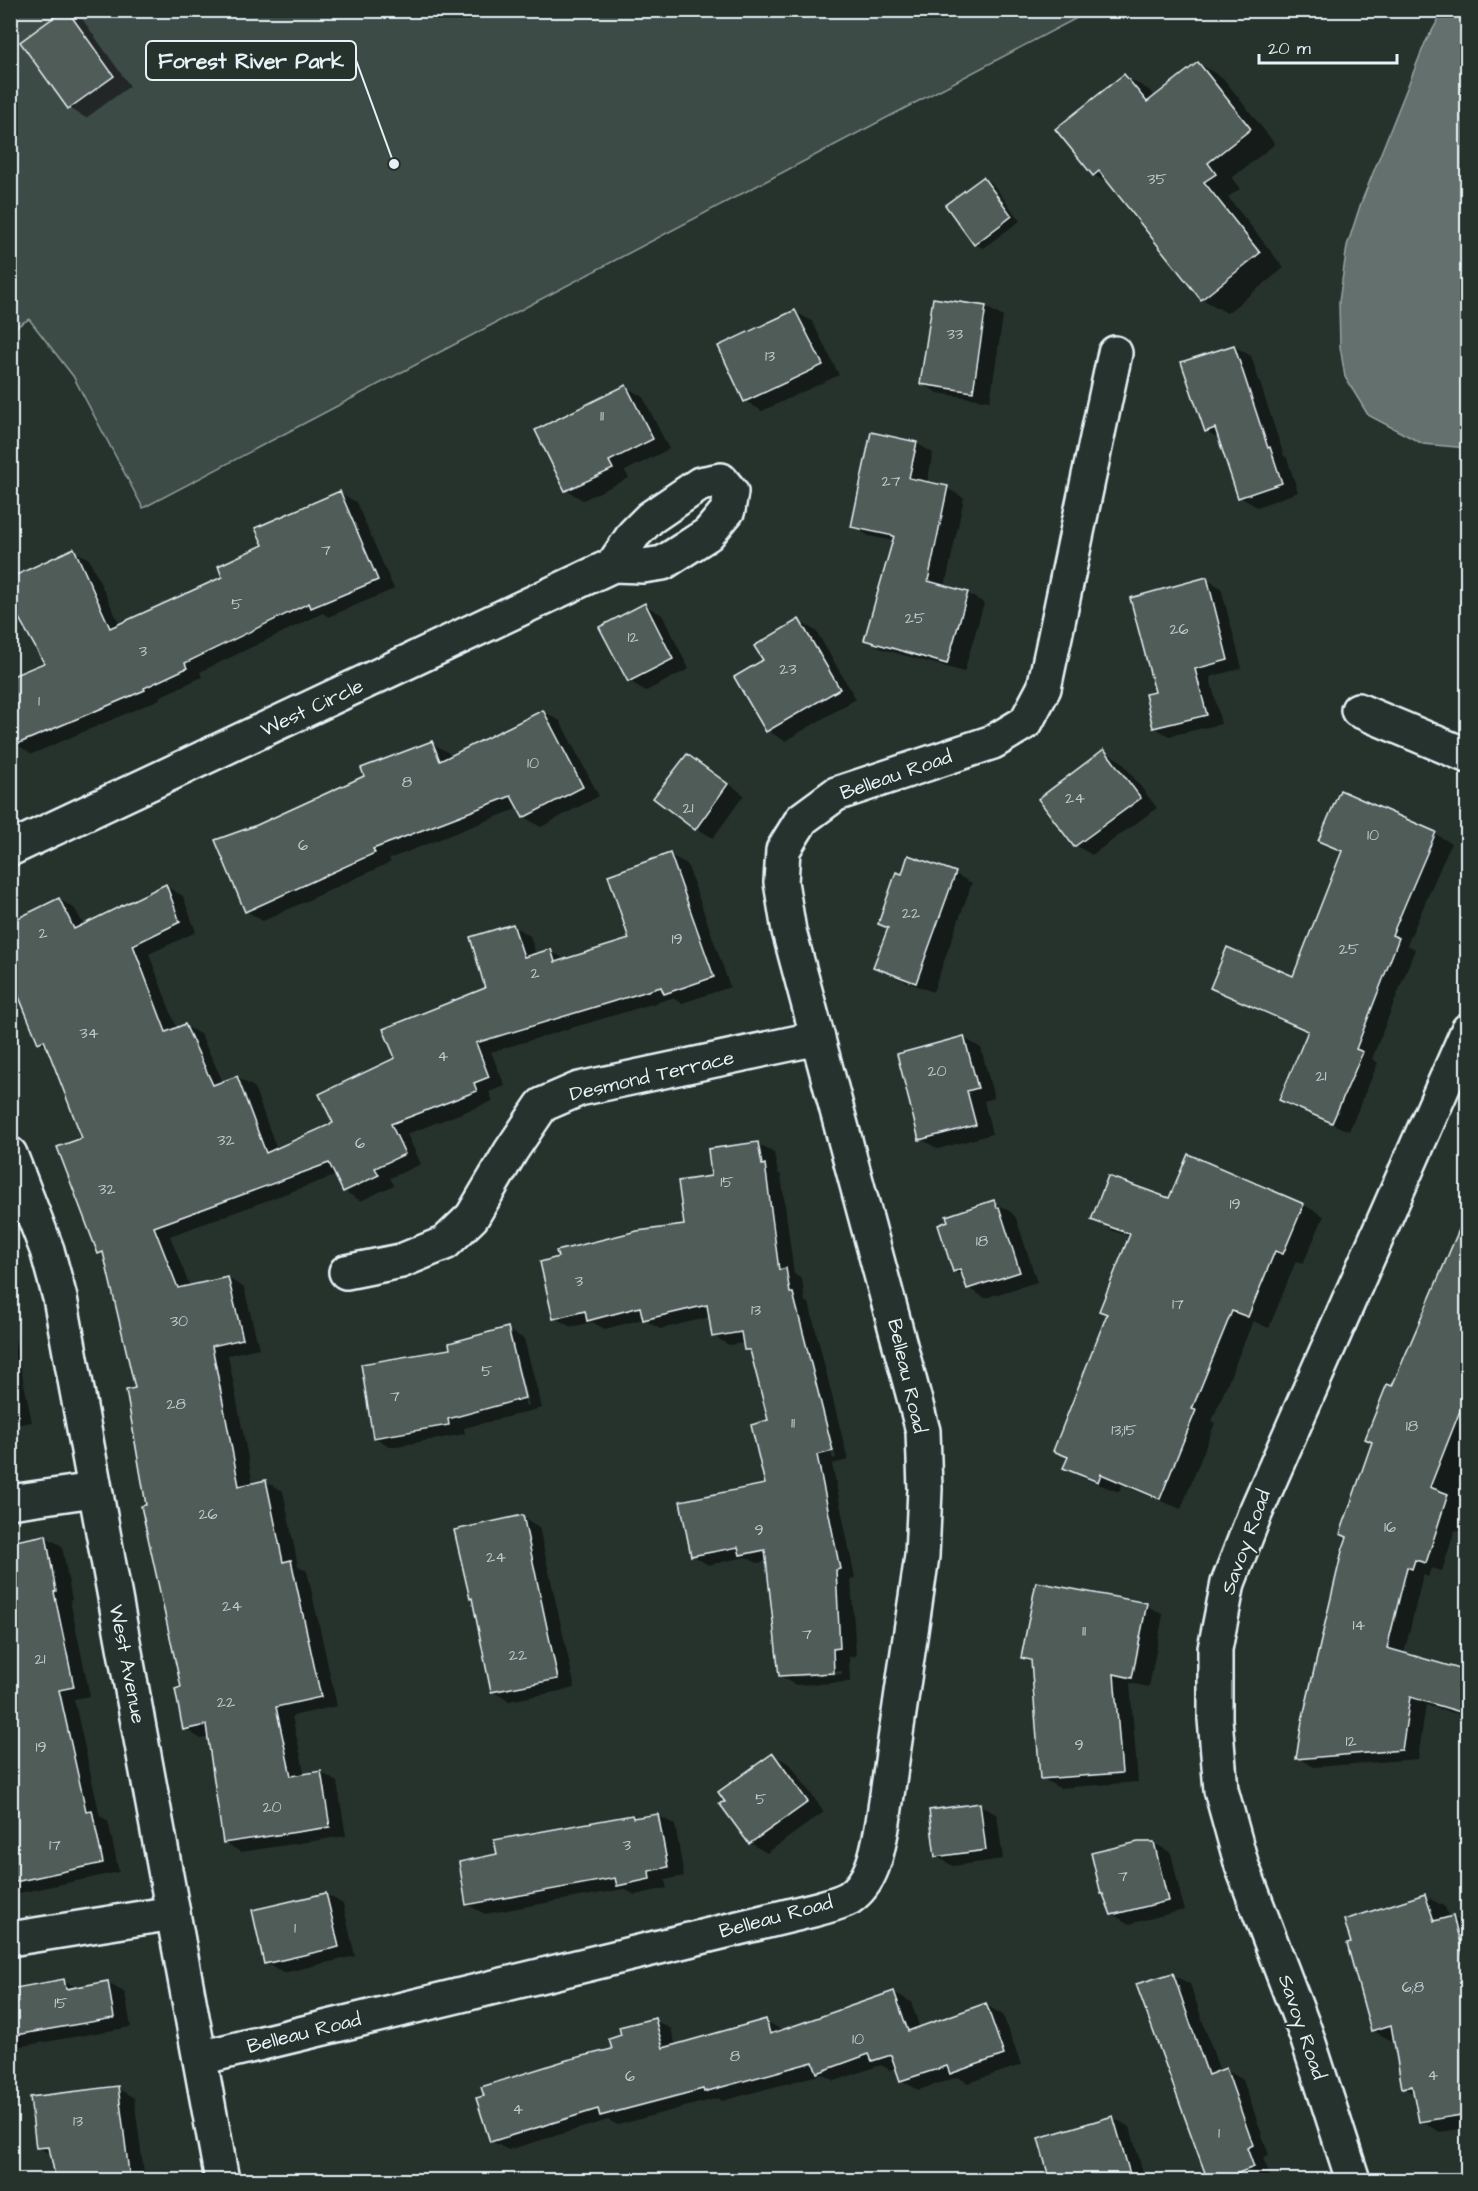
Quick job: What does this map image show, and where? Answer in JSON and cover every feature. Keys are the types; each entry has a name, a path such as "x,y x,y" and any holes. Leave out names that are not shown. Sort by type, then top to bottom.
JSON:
{"street":[{"name":"Belleau Road","path":"200,2058 817,1909 848,1898 867,1878 877,1854 883,1821 922,1556 925,1489 923,1431 789,931 781,882 783,850 802,819 836,794 993,742 1026,722 1044,688 1115,353"},
{"name":"West Circle","path":"10,849 613,565"},
{"path":"1359,710 1467,756"},
{"name":"Savoy Road","path":"1353,2181 1306,2034 1242,1866 1221,1790 1215,1719 1215,1648 1228,1583 1254,1516 1467,1030"},
{"name":"Desmond Terrace","path":"346,1272 401,1261 445,1243 472,1217 511,1151 542,1105 579,1089 818,1038"},
{"name":"West Avenue","path":"10,1154 46,1250 60,1298 222,2181"},
{"path":"10,1503 94,1490"},
{"path":"10,1939 173,1913"}],"shaded area":[{"path":"1444,10 1467,11 1467,448 1423,444 1368,415 1345,377 1340,346 1339,302 1347,246 1361,203 1425,43"},
{"path":"11,11 1090,11 143,508 73,376 29,319 11,330"}],"building":[{"path":"67,10 114,76 68,109 20,42"},
{"path":"1198,62 1251,129 1208,163 1216,174 1204,182 1260,253 1201,300 1099,171 1093,176 1055,129 1124,74 1147,102"},
{"path":"983,177 1012,216 974,245 945,205"},
{"path":"933,298 986,306 973,392 920,384"},
{"path":"795,310 823,365 744,402 718,346"},
{"path":"1234,345 1282,483 1238,498 1215,428 1205,432 1181,362"},
{"path":"626,385 653,439 609,461 613,469 565,491 535,430"},
{"path":"871,432 917,442 909,478 948,486 928,581 968,592 947,664 864,640 894,536 851,527"},
{"path":"340,491 378,580 311,608 309,603 185,663 187,668 144,688 145,690 10,747 10,677 44,663 10,602 10,578 74,548 110,628 222,577 218,566 263,545 255,528"},
{"path":"1207,577 1228,660 1195,669 1207,715 1153,728 1145,694 1155,692 1130,598"},
{"path":"645,603 673,659 628,682 599,627"},
{"path":"799,619 840,689 766,732 734,677 763,660 754,646"},
{"path":"543,710 583,787 523,818 511,796 373,849 375,853 245,912 215,840 257,825 364,776 361,768 432,741 440,761"},
{"path":"1104,749 1141,798 1074,847 1038,799"},
{"path":"687,754 728,784 695,830 653,798"},
{"path":"1340,790 1436,832 1392,935 1399,938 1356,1049 1363,1052 1332,1123 1279,1100 1308,1031 1210,988 1227,947 1293,976 1342,851 1318,841"},
{"path":"670,853 714,977 664,994 661,987 476,1043 489,1077 474,1083 477,1091 391,1124 405,1154 375,1168 379,1175 343,1192 329,1163 154,1227 178,1288 228,1277 243,1339 212,1346 239,1486 266,1480 283,1562 291,1560 321,1697 276,1707 291,1776 321,1771 330,1827 223,1843 206,1725 183,1730 175,1689 181,1687 141,1506 146,1505 126,1390 135,1388 103,1252 98,1254 57,1147 82,1138 44,1040 38,1043 10,975 10,922 59,898 74,929 166,884 180,922 133,945 166,1032 185,1024 213,1085 237,1076 266,1153 333,1123 319,1094 395,1058 383,1029 485,988 470,937 513,924 524,957 551,949 555,962 629,939 608,875"},
{"path":"908,855 956,872 916,983 873,967 888,928 878,924 896,872 902,874"},
{"path":"964,1036 978,1088 967,1091 976,1125 919,1140 897,1054"},
{"path":"758,1142 762,1165 765,1164 779,1270 786,1268 790,1293 793,1293 833,1451 817,1455 840,1569 836,1570 840,1648 833,1649 834,1673 779,1676 765,1550 740,1555 738,1547 691,1556 680,1501 765,1484 751,1425 768,1420 750,1350 744,1350 741,1332 712,1337 707,1305 643,1320 640,1307 587,1321 585,1311 553,1319 540,1262 558,1257 556,1251 637,1231 684,1225 678,1181 711,1176 708,1149"},
{"path":"1188,1154 1304,1204 1283,1254 1275,1251 1248,1317 1232,1311 1192,1409 1196,1410 1160,1499 1101,1474 1098,1482 1063,1468 1068,1457 1053,1451 1107,1314 1099,1311 1130,1234 1091,1220 1108,1176 1169,1198"},
{"path":"994,1200 997,1208 999,1207 1020,1272 967,1289 960,1269 953,1272 938,1225 948,1221 946,1216"},
{"path":"1467,1211 1467,1393 1430,1487 1448,1494 1426,1563 1415,1560 1412,1569 1407,1567 1387,1648 1467,1671 1467,1714 1410,1697 1402,1750 1296,1759 1302,1721 1347,1537 1340,1534 1372,1442 1365,1439 1387,1384 1392,1386"},
{"path":"508,1327 525,1398 448,1419 449,1425 373,1438 361,1364 450,1349 449,1343"},
{"path":"523,1515 558,1679 491,1692 472,1598 470,1599 454,1530"},
{"path":"46,1535 56,1591 54,1592 74,1687 59,1690 86,1811 92,1810 103,1863 10,1883 10,1542"},
{"path":"1036,1582 1147,1603 1132,1678 1114,1674 1122,1773 1040,1779 1031,1660 1021,1658"},
{"path":"773,1753 808,1802 749,1844 719,1803 725,1802 718,1792"},
{"path":"980,1803 986,1850 935,1857 929,1810"},
{"path":"658,1814 668,1867 649,1871 650,1879 617,1886 615,1878 466,1905 459,1862 497,1854 494,1840 632,1815 633,1818"},
{"path":"1138,1842 1154,1842 1168,1901 1111,1915 1103,1894 1101,1894 1091,1853"},
{"path":"326,1893 339,1947 264,1964 252,1910"},
{"path":"1425,1894 1434,1921 1453,1916 1467,1970 1467,2114 1419,2122 1412,2086 1402,2088 1391,2025 1371,2031 1347,1944 1351,1943 1344,1920"},
{"path":"1173,1973 1208,2075 1226,2068 1253,2145 1247,2148 1254,2167 1217,2181 1208,2181 1136,1984"},
{"path":"64,1979 66,1989 108,1981 114,2018 10,2036 10,1989"},
{"path":"894,1991 908,2031 986,2003 1004,2055 950,2074 947,2066 900,2081 891,2055 872,2061 869,2054 817,2073 813,2062 704,2092 703,2089 600,2116 598,2109 490,2142 476,2098 484,2096 481,2087 567,2060 612,2049 609,2039 621,2035 619,2027 655,2018 663,2048 766,2019 770,2034"},
{"path":"118,2086 130,2181 56,2181 49,2147 36,2148 30,2097"},
{"path":"1113,2116 1132,2181 1050,2181 1038,2138"}],"place":[{"name":"Forest River Park","path":"394,164"}]}
